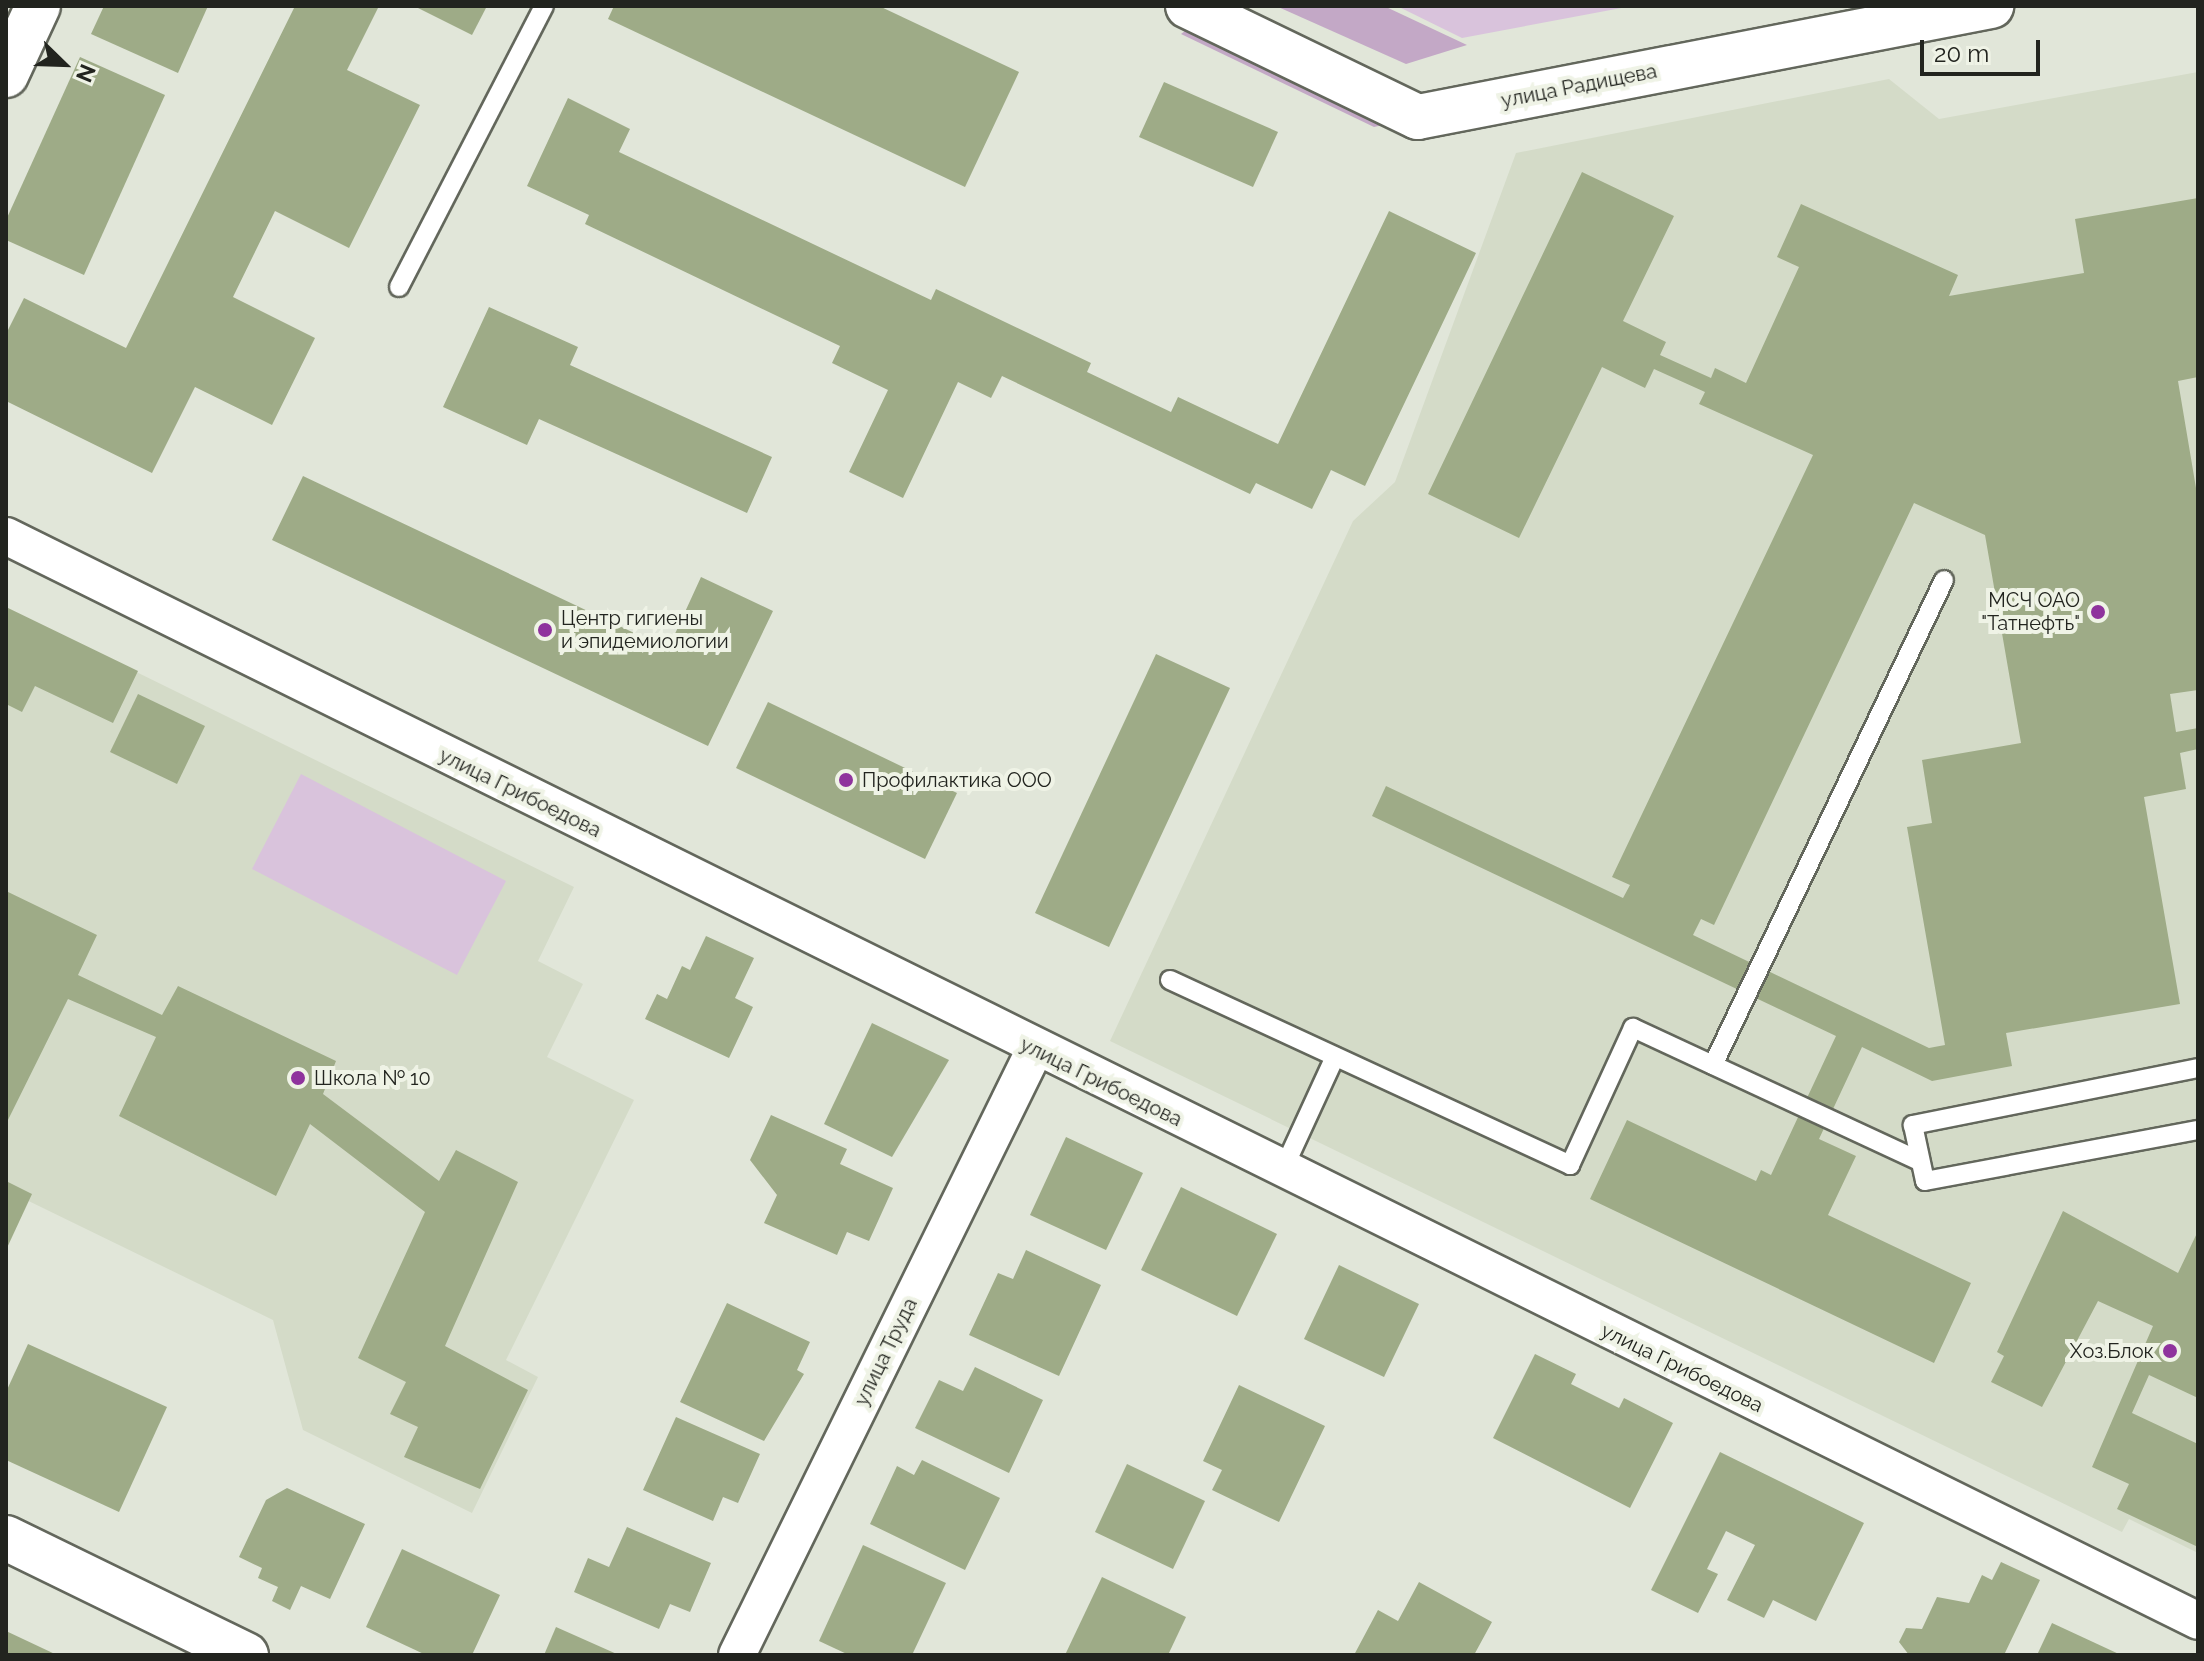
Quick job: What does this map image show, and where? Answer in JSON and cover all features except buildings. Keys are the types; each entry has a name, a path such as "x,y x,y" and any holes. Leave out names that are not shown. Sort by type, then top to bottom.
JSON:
{"street":[{"path":"6,75 38,6"},
{"name":"улица Радищева","path":"1188,6 1418,117 1991,6"},
{"name":"улица Грибоедова","path":"6,536 1282,1172 2198,1621"},
{"name":"улица Труда","path":"737,1655 1035,1049"},
{"path":"6,1538 246,1655"}],"lane":[{"path":"399,287 544,6"},
{"path":"1713,1065 1944,580"},
{"path":"1170,980 1570,1165 1633,1028 1918,1160"},
{"path":"1282,1172 1335,1057"},
{"path":"2198,1068 1913,1125 1918,1160 1925,1181 2198,1130"}],"shaded area":[{"path":"1276,6 1384,6 1467,45 1406,64"},
{"path":"1397,6 1632,6 1462,38"},
{"path":"1206,15 1418,117 1374,127 1181,34"},
{"path":"2198,72 2198,1553 2129,1519 2122,1532 1110,1041 1353,521 1395,482 1516,153 1889,79 1939,119"},
{"name":"Школа № 10","path":"6,608 574,887 538,961 583,984 547,1057 634,1100 506,1360 538,1377 472,1513 303,1430 273,1320 6,1190"},
{"path":"301,774 506,881 457,975 252,869"}],"place":[{"name":"МСЧ ОАО \"Татнефть\"","path":"2098,612"},
{"name":"Центр гигиены и эпидемиологии","path":"545,630"},
{"name":"Профилактика ООО","path":"846,780"},
{"name":"Школа № 10","path":"298,1078"},
{"name":"Хоз.Блок","path":"2170,1351"}]}
